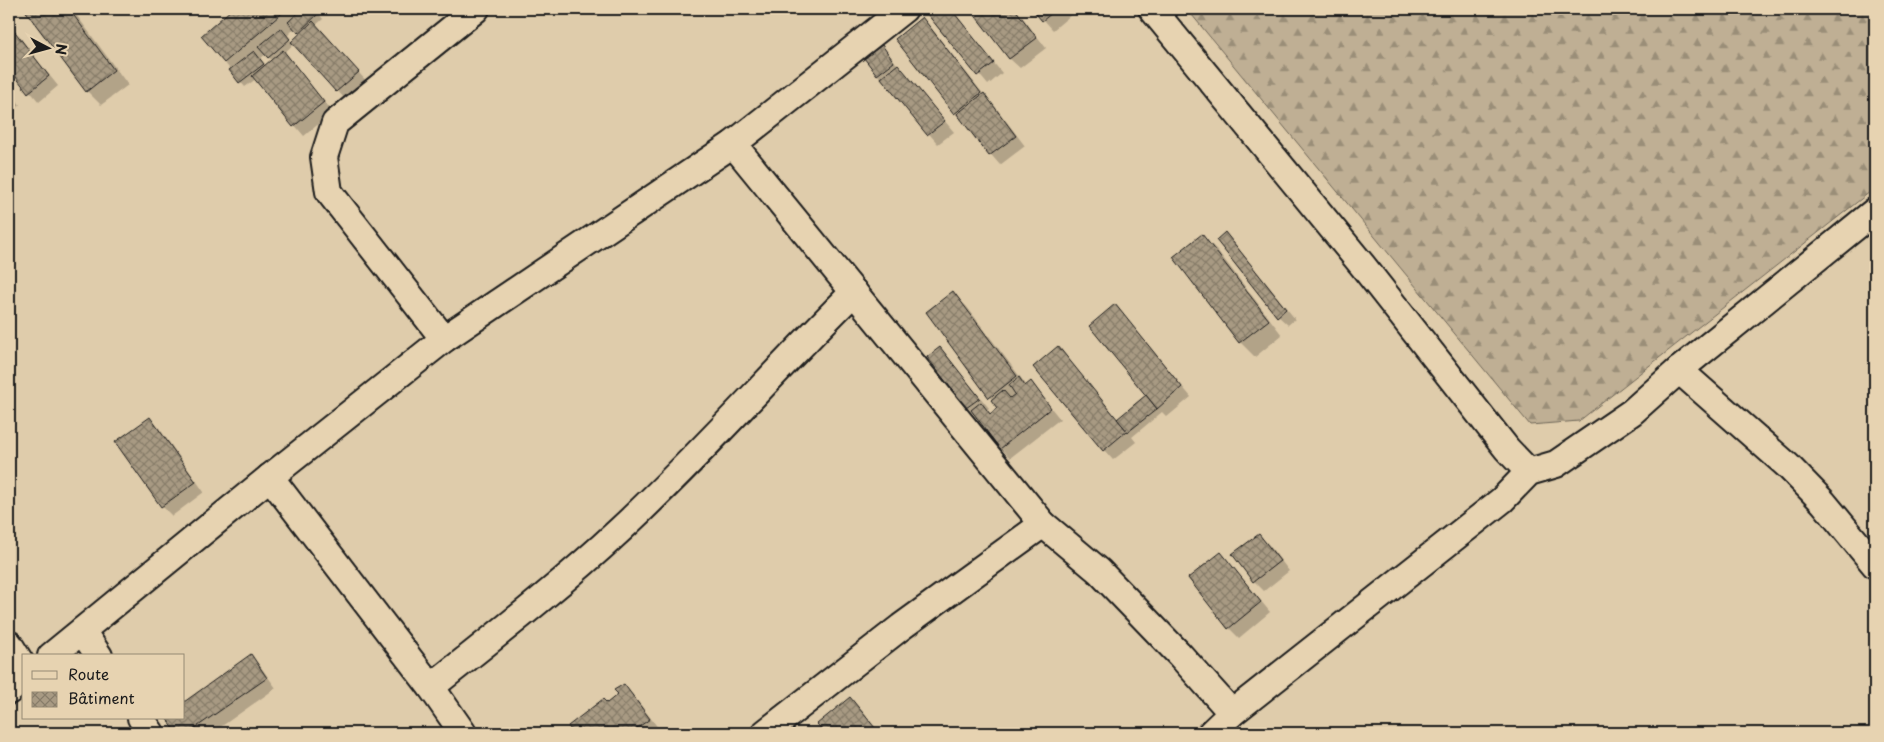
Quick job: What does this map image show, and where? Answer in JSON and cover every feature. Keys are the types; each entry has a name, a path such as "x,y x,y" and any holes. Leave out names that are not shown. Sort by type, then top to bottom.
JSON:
{"street":[{"path":"444,339 329,192 324,157 335,124 476,9"},
{"path":"53,654 270,477 444,339 733,144 904,9"},
{"path":"1152,9 1363,266 1508,449 1529,472"},
{"path":"733,144 1043,524 1099,571 1180,655 1232,713"},
{"path":"1211,733 1232,713 1502,500 1529,472 1556,464 1632,412 1679,370 1875,211"},
{"path":"431,687 546,596 620,530 716,436 800,346 854,292"},
{"path":"1679,370 1788,466 1823,502 1875,565"},
{"path":"270,477 464,733"},
{"path":"765,733 901,627 1043,524"},
{"path":"82,630 98,654"},
{"path":"9,644 22,665"},
{"path":"9,691 22,680"},
{"path":"141,720 151,733"}],"green space":[{"path":"1187,9 1875,9 1875,188 1579,421 1530,425"}],"building":[{"path":"24,9 69,9 114,70 86,92"},
{"path":"232,9 287,9 224,63 201,36"},
{"path":"302,9 315,9 319,13 298,33 288,22"},
{"path":"936,9 951,9 994,63 977,76 928,15"},
{"path":"970,9 1015,9 1037,38 1009,59"},
{"path":"1032,9 1057,9 1042,21"},
{"path":"922,17 981,93 954,114 895,39"},
{"path":"313,21 359,72 336,92 291,42"},
{"path":"9,24 49,76 28,93 9,68"},
{"path":"281,28 290,39 268,58 258,47"},
{"path":"882,45 894,62 877,75 864,58"},
{"path":"283,50 324,102 293,127 252,76"},
{"path":"254,51 264,64 239,83 229,70"},
{"path":"898,64 945,121 927,135 881,78"},
{"path":"984,93 1016,136 989,156 957,114"},
{"path":"1225,232 1286,309 1277,317 1216,240"},
{"path":"1202,234 1269,320 1239,343 1173,257"},
{"path":"953,291 1017,376 989,398 926,312"},
{"path":"1115,304 1182,387 1157,409 1089,326"},
{"path":"1058,346 1127,431 1103,451 1033,367"},
{"path":"940,347 980,398 966,408 927,357"},
{"path":"1019,377 1025,386 1031,381 1051,408 1000,449 971,410 981,402 990,414 997,408 991,400 1003,390 1010,398 1015,394 1009,385"},
{"path":"1146,395 1157,409 1128,432 1117,419"},
{"path":"150,417 196,482 161,507 115,442"},
{"path":"1259,534 1280,561 1253,582 1232,554"},
{"path":"1221,552 1261,602 1228,629 1188,578"},
{"path":"251,654 267,678 188,733 177,733 167,720 185,720 185,701"},
{"path":"624,684 650,719 630,733 573,733 568,726 603,699 607,703 618,694 614,690"},
{"path":"850,697 879,733 825,733 817,724"}]}
